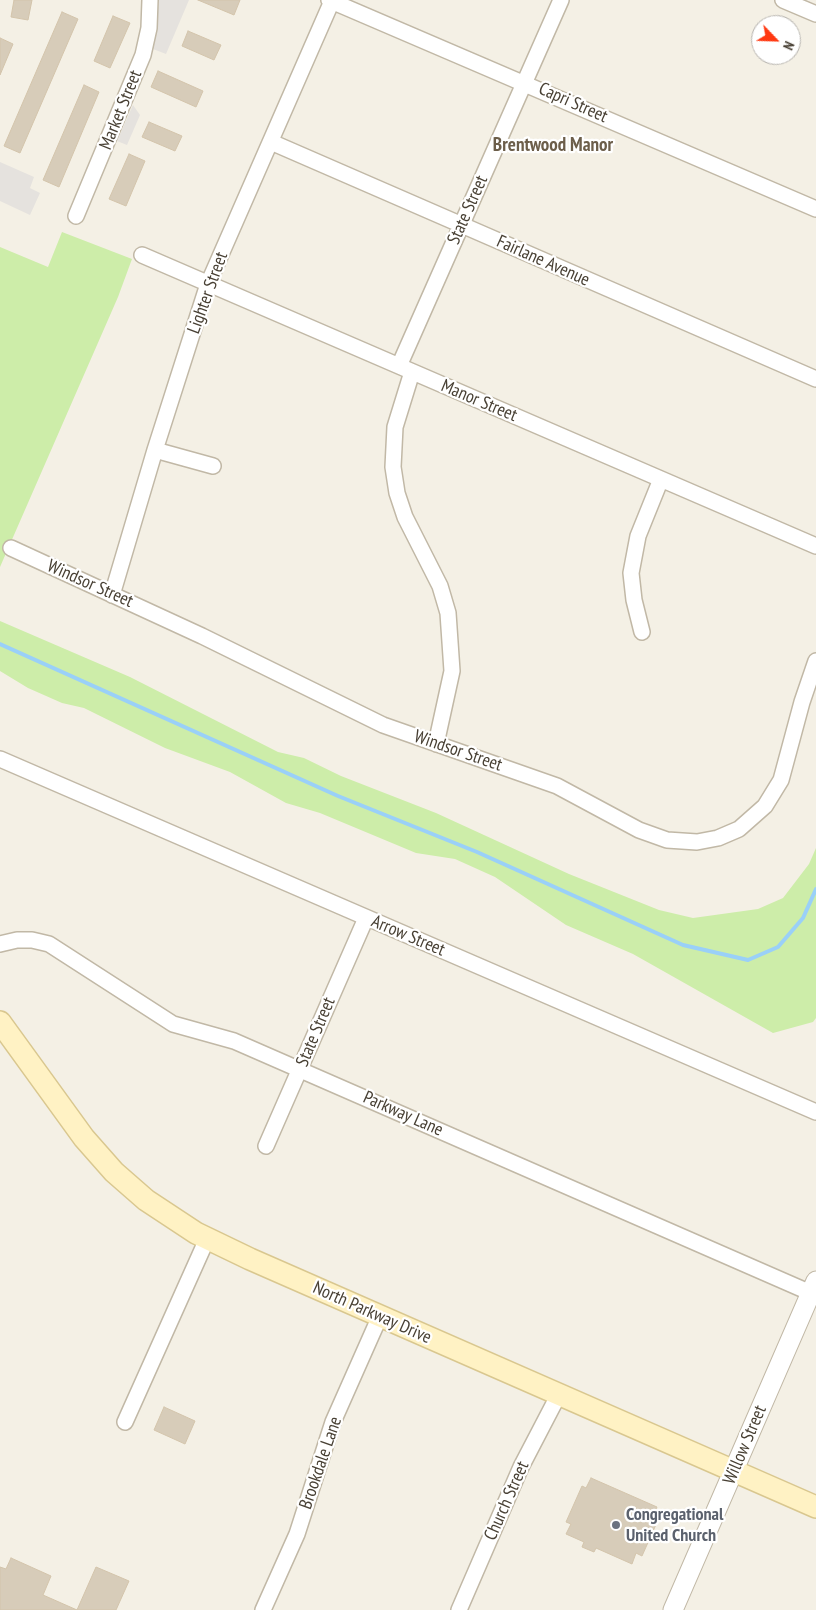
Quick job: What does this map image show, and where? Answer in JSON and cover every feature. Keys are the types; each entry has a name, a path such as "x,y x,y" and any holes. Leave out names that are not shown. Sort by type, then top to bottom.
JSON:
{"main road":[{"name":"North Parkway Drive","path":"0,1022 84,1138 114,1172 169,1217 207,1239 816,1507"}],"street":[{"name":"Market Street","path":"76,216 143,55 149,28 150,0"},
{"name":"State Street","path":"436,744 452,671 448,613 445,599 430,564 405,517 397,493 393,467 395,427 405,369 461,225 561,0"},
{"path":"783,0 816,14"},
{"name":"Capri Street","path":"330,1 525,82 816,209"},
{"name":"Lighter Street","path":"112,594 155,450 208,284 271,142 330,1"},
{"name":"Fairlane Avenue","path":"271,142 816,379"},
{"name":"Manor Street","path":"142,255 816,546"},
{"path":"155,450 213,466"},
{"path":"642,632 634,600 631,573 638,536 661,479"},
{"name":"Windsor Street","path":"11,548 112,594 383,725 557,786 657,837 686,842 718,838 738,830 757,815 777,788 816,661"},
{"name":"Arrow Street","path":"0,759 816,1112"},
{"name":"State Street","path":"266,1146 366,918"},
{"name":"Parkway Lane","path":"0,944 24,940 49,944 169,1021 191,1030 234,1041 813,1287"},
{"path":"125,1422 207,1239"},
{"name":"Willow Street","path":"673,1610 813,1287"},
{"name":"Brookdale Lane","path":"264,1610 297,1534 333,1422 380,1316"},
{"name":"Church Street","path":"460,1610 521,1467 559,1394"}],"green space":[{"path":"62,232 132,259 118,297 0,567 0,247 48,267"},
{"path":"0,621 130,677 278,752 304,758 341,776 436,813 569,874 659,910 693,918 758,909 783,898 809,864 816,848 816,1018 813,1022 773,1033 633,954 566,925 495,877 455,859 416,853 320,813 286,803 230,772 165,748 84,708 62,703 28,688 0,671"}],"shaded area":[{"path":"159,0 189,0 166,54 153,49"},
{"path":"133,105 140,115 127,145 117,141"},
{"path":"0,162 34,177 30,188 40,193 30,215 0,201"}],"building":[{"path":"14,0 32,0 28,20 11,17"},
{"path":"198,0 240,0 234,15"},
{"path":"62,12 78,19 20,153 4,146"},
{"path":"113,16 130,23 110,68 94,61"},
{"path":"188,31 221,45 214,60 182,46"},
{"path":"0,38 13,44 0,75"},
{"path":"158,71 203,91 196,107 151,87"},
{"path":"84,85 99,92 59,187 43,180"},
{"path":"149,122 182,136 175,151 142,137"},
{"path":"129,154 145,161 126,206 109,199"},
{"path":"164,1407 195,1421 185,1444 154,1430"},
{"path":"591,1478 657,1507 652,1517 658,1520 642,1556 636,1553 632,1564 596,1548 594,1552 582,1547 584,1542 566,1534 571,1524 566,1522 582,1486 586,1488"},
{"path":"11,1558 51,1576 43,1595 77,1610 0,1610 0,1567 6,1569"},
{"path":"96,1567 129,1581 116,1610 77,1610"}],"waterway":[{"path":"0,644 338,796 477,852 683,945 748,960 778,947 803,918 816,889"}],"place":[{"name":"Congregational United Church","path":"616,1525"}],"district":[{"name":"Brentwood Manor","path":"553,146"}]}
